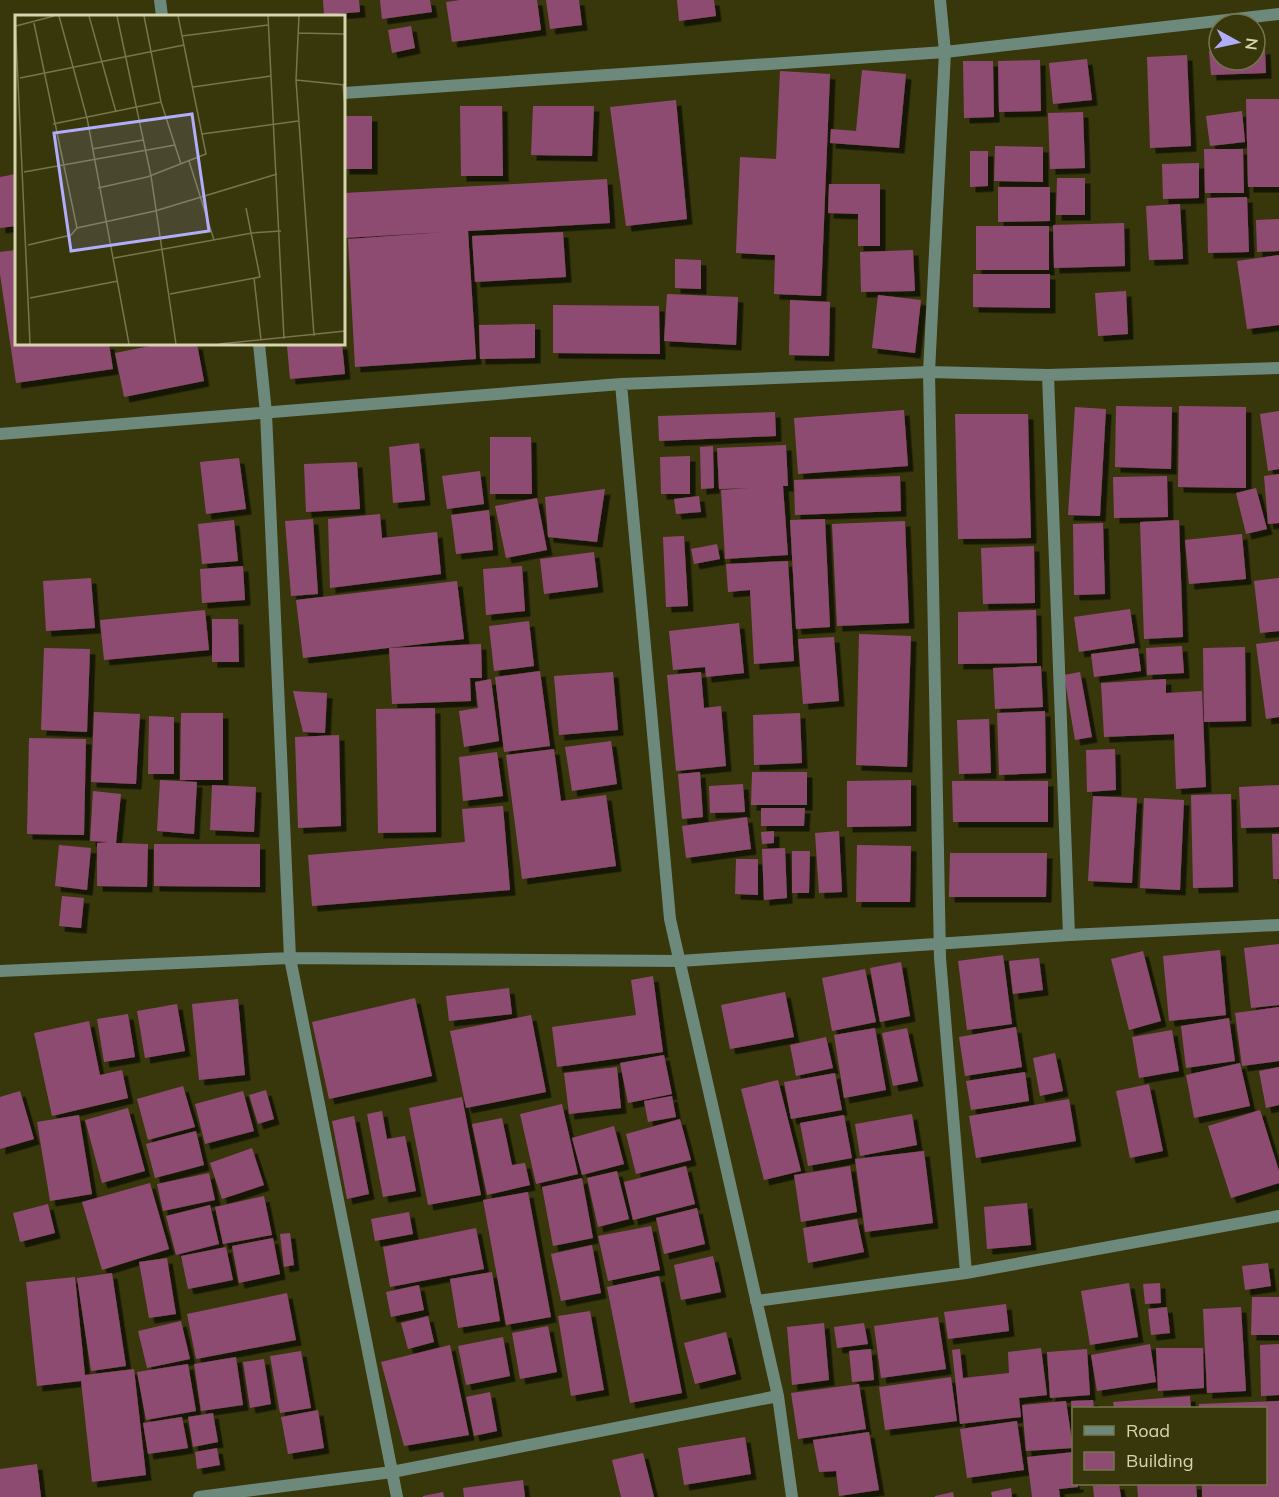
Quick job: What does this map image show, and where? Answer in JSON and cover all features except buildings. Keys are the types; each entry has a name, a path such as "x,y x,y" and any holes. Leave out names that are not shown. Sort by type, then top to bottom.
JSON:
{"street":[{"path":"160,0 162,15"},
{"path":"940,0 945,52 929,372 940,943 966,1273"},
{"path":"345,93 945,52 1279,14"},
{"path":"259,345 266,413 290,958 397,1497"},
{"path":"0,434 621,384 929,372 1048,375 1279,369"},
{"path":"1048,375 1070,935"},
{"path":"621,384 670,919 778,1396 792,1497"},
{"path":"0,971 290,958 680,961 1070,935 1279,925"},
{"path":"756,1301 966,1273 1279,1216"},
{"path":"199,1497 392,1472 778,1396"}]}
